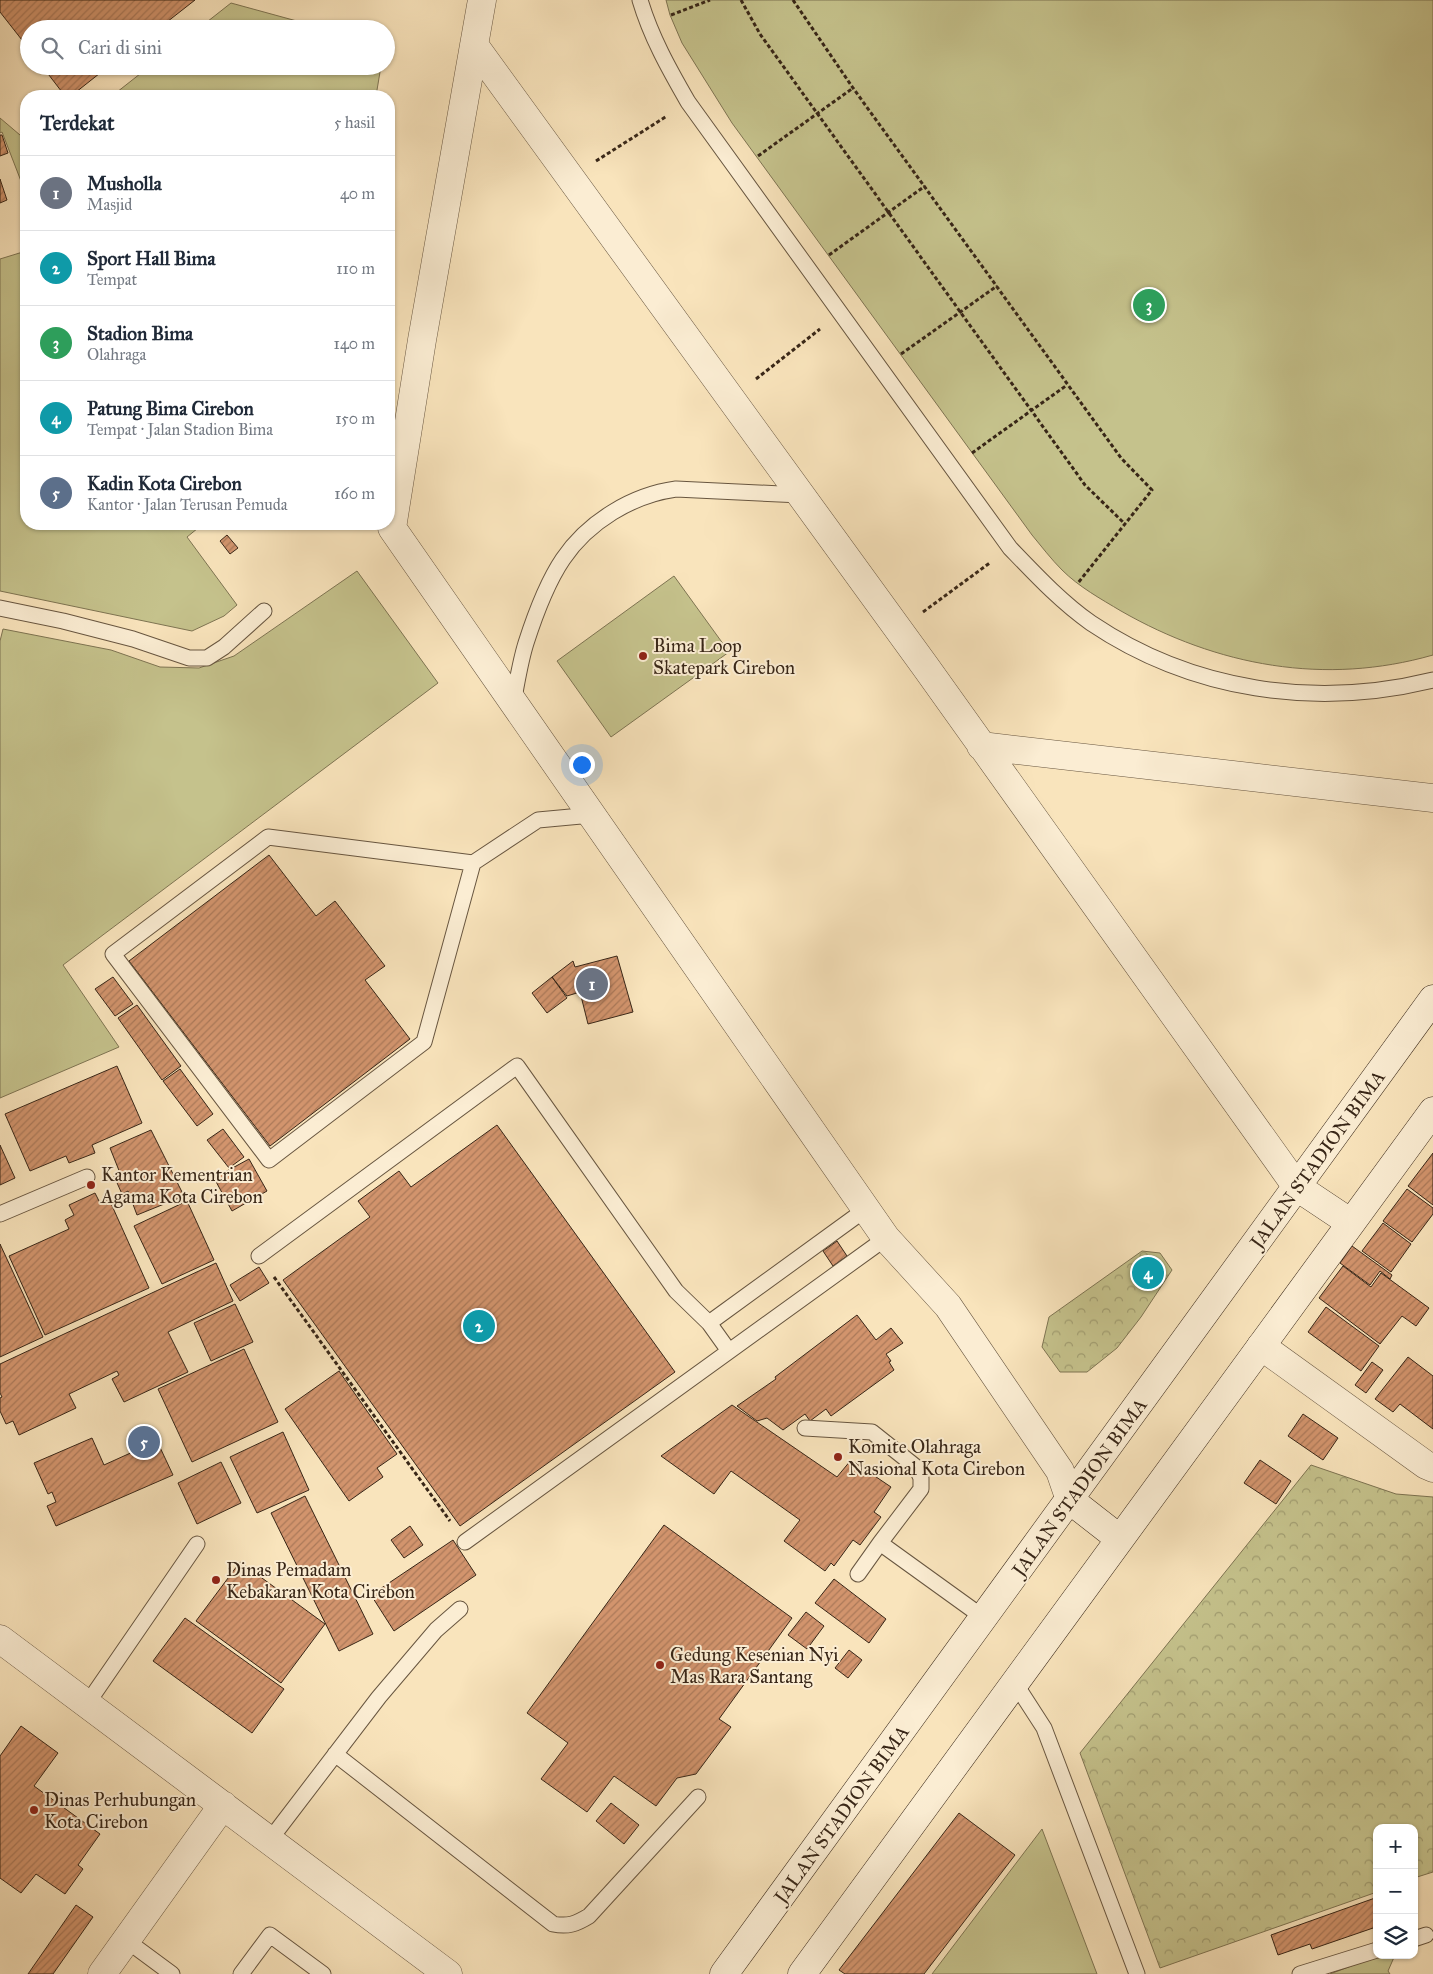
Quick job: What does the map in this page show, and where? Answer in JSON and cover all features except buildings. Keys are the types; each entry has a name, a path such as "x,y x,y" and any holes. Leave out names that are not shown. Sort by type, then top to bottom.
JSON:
{"street":[{"path":"395,509 422,340 482,0"},
{"path":"474,46 898,630 1297,1188 1351,1223"},
{"path":"393,530 886,1238 948,1306 1060,1471 1070,1500 1120,1539"},
{"path":"981,746 1433,798"},
{"name":"JALAN STADION BIMA","path":"724,1974 1433,999"},
{"path":"809,1971 1015,1683 1433,1110"},
{"path":"1261,1346 1426,1465 1433,1468"},
{"path":"0,1639 448,1974"},
{"path":"102,1974 223,1805"}],"lane":[{"path":"640,0 647,25 664,61 688,102 1010,548 1042,581 1090,622 1130,646 1173,666 1218,681 1264,690 1311,695 1358,694 1405,687 1433,680"},
{"path":"513,703 525,645 539,605 563,559 586,533 613,511 659,491 676,489 800,495"},
{"path":"0,608 63,621 190,658 207,658 224,647 264,611"},
{"path":"473,863 424,1042 269,1160 113,954 268,837 473,863 538,820 592,815"},
{"path":"259,1256 517,1066 676,1292 709,1324 729,1351"},
{"path":"0,1214 87,1177"},
{"path":"709,1324 866,1209"},
{"path":"465,1542 886,1238"},
{"path":"805,1428 872,1432 916,1467 921,1478 921,1489 858,1574"},
{"path":"880,1543 984,1618"},
{"path":"86,1704 197,1544"},
{"path":"270,1841 379,1697 436,1630 460,1609"},
{"path":"1015,1683 1044,1728 1137,1974"},
{"path":"335,1754 553,1924 565,1926 577,1924 589,1916 698,1797"},
{"path":"241,1974 270,1935 323,1974"},
{"path":"126,1940 172,1974"},
{"path":"1300,1974 1373,1951"}],"path":[{"path":"666,17 710,0"},
{"path":"741,0 760,34 1085,485 1125,524"},
{"path":"792,0 853,88 1067,385 1121,458 1152,490 1076,586"},
{"path":"754,160 853,88"},
{"path":"570,178 688,102"},
{"path":"824,258 925,186"},
{"path":"896,357 997,286"},
{"path":"730,398 840,313"},
{"path":"968,456 1067,385"},
{"path":"898,630 1010,548"},
{"path":"259,1256 465,1542"}],"green space":[{"path":"666,0 1433,0 1433,655 1393,664 1352,669 1312,669 1272,665 1233,657 1195,645 1158,630 1106,602 1069,576 1054,562 1032,535 732,123 682,43"},
{"path":"231,3 293,20 209,20"},
{"path":"139,75 380,75 377,90 120,90"},
{"path":"0,118 20,135 20,178 2,132 0,133"},
{"path":"20,253 20,530 196,530 187,537 237,605 224,616 192,631 0,591 0,259"},
{"path":"357,571 438,683 63,965 119,1047 0,1098 0,641 3,629 111,650 160,667 199,668 234,656"},
{"name":"Bima Loop Skatepark Cirebon","path":"674,576 729,652 611,737 557,661"},
{"path":"1142,1251 1160,1253 1172,1270 1141,1317 1117,1348 1087,1372 1060,1372 1042,1347 1049,1317"},
{"path":"1311,1465 1396,1494 1433,1497 1433,1872 1418,1877 1418,1824 1373,1824 1373,1893 1160,1968 1080,1753"},
{"path":"1042,1829 1097,1974 932,1974"},
{"path":"1373,1958 1393,1959 1388,1971 1390,1974 1330,1974"}],"place":[{"name":"Stadion Bima","path":"1149,305"},
{"name":"Bima Loop Skatepark Cirebon","path":"643,656"},
{"name":"Musholla","path":"592,984"},
{"name":"Kantor Kementrian Agama Kota Cirebon","path":"91,1185"},
{"name":"Patung Bima Cirebon","path":"1148,1273"},
{"name":"Sport Hall Bima","path":"479,1326"},
{"name":"Kadin Kota Cirebon","path":"144,1442"},
{"name":"Komite Olahraga Nasional Kota Cirebon","path":"838,1457"},
{"name":"Dinas Pemadam Kebakaran Kota Cirebon","path":"216,1580"},
{"name":"Gedung Kesenian Nyi Mas Rara Santang","path":"660,1665"},
{"name":"Dinas Perhubungan Kota Cirebon","path":"34,1810"}]}
